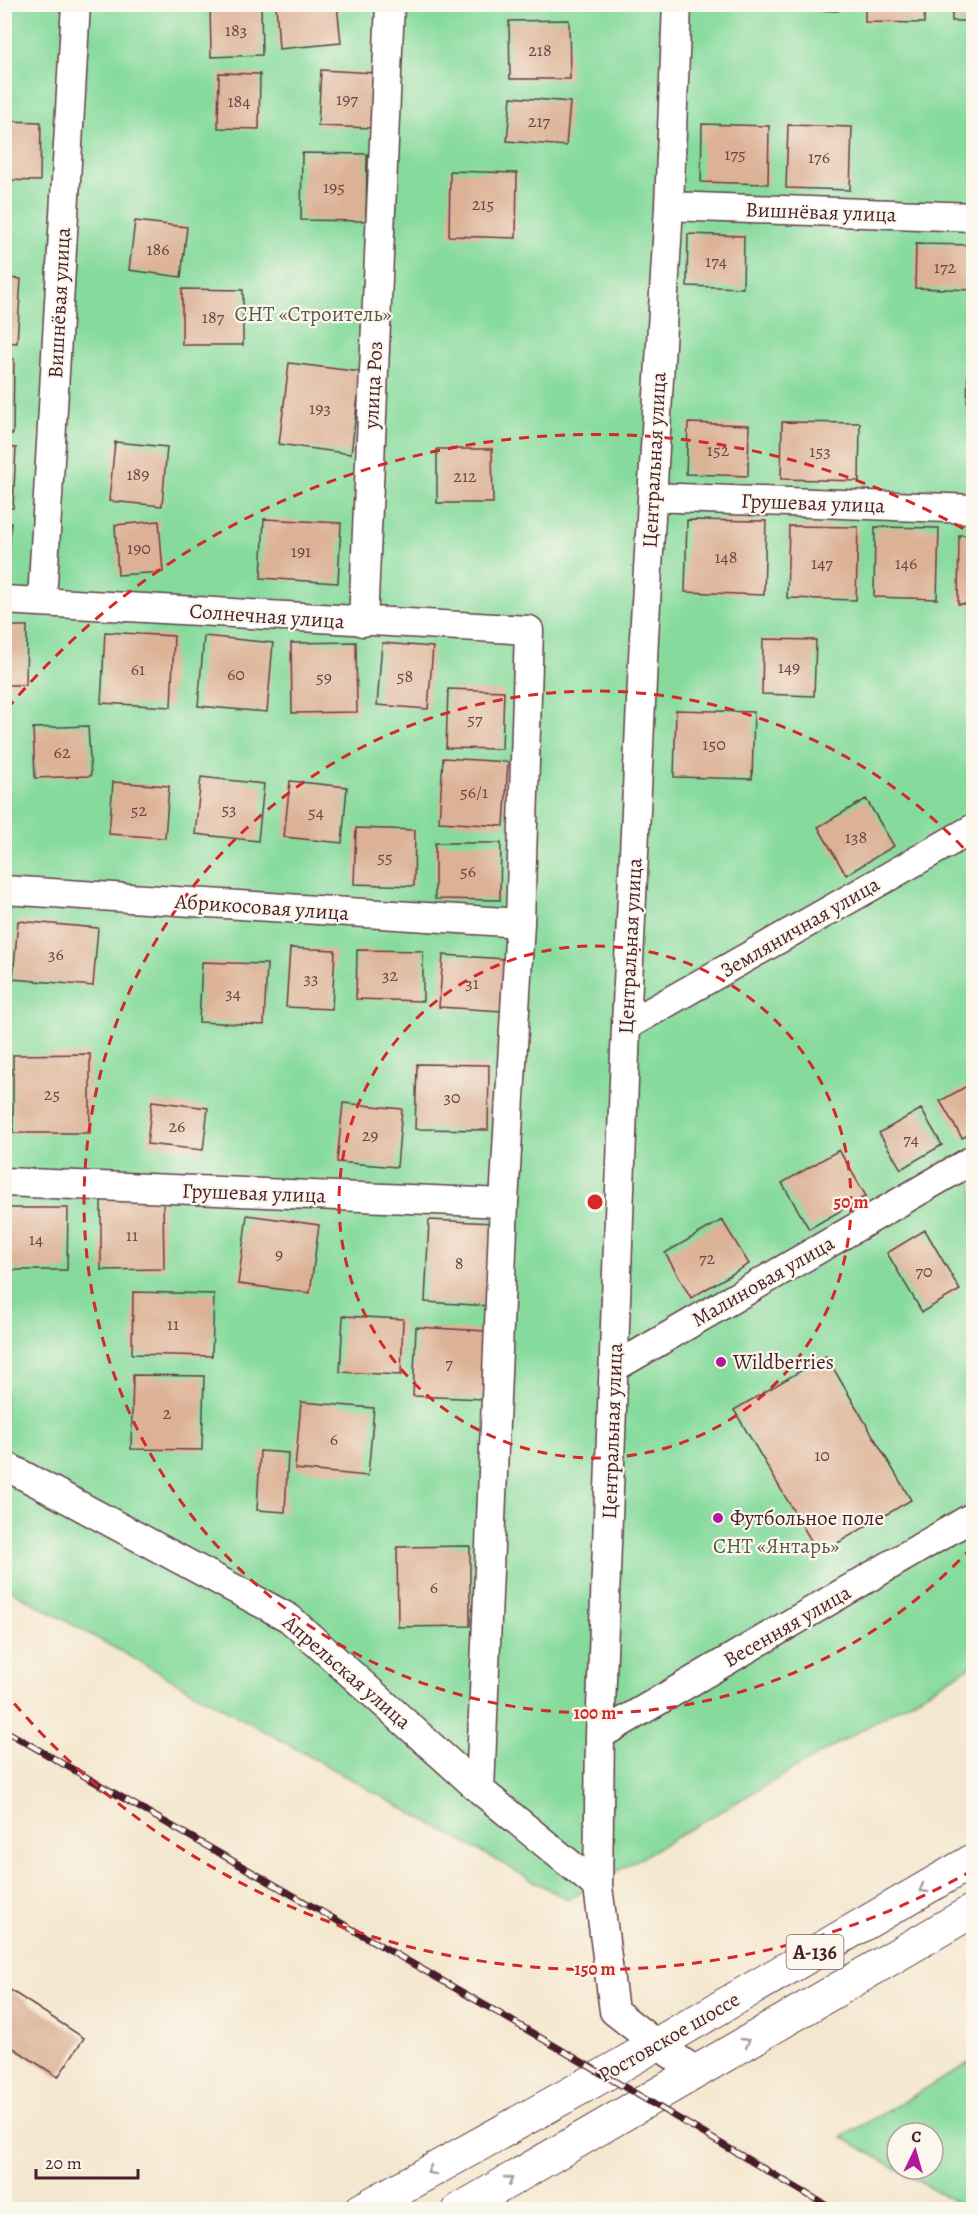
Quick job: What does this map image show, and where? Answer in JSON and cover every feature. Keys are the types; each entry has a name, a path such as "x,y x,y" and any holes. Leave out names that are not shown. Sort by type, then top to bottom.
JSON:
{"highway":[{"name":"Ростовское шоссе","path":"362,2210 656,2044 974,1860"},
{"name":"Ростовское шоссе","path":"459,2210 974,1910"}],"street":[{"name":"Вишнёвая улица","path":"42,601 75,4"},
{"name":"улица Роз","path":"363,622 390,4"},
{"name":"Центральная улица","path":"676,4 669,206 626,1026 600,1735 598,1887 614,2011 656,2044 696,2071"},
{"name":"Вишнёвая улица","path":"669,206 974,217"},
{"name":"Грушевая улица","path":"652,496 974,509"},
{"name":"Солнечная улица","path":"4,600 529,630 520,923"},
{"name":"Земляничная улица","path":"626,1026 974,828"},
{"name":"Абрикосовая улица","path":"4,890 520,923"},
{"path":"480,1790 504,1203 520,923"},
{"name":"Малиновая улица","path":"615,1367 974,1160"},
{"name":"Грушевая улица","path":"4,1182 504,1203"},
{"name":"Апрельская улица","path":"4,1465 289,1618 480,1790 598,1887"},
{"name":"Весенняя улица","path":"600,1735 974,1516"}],"green space":[{"name":"СНТ «Строитель»","path":"5,5 973,5 973,1665 568,1900 5,1587"},
{"path":"973,2061 973,2209 967,2209 918,2181 945,2181 945,2121 885,2121 885,2162 842,2137"}],"building":[{"path":"210,4 261,4 262,55 211,57"},
{"path":"276,4 337,4 341,43 279,49"},
{"path":"788,4 839,4 838,11 788,9"},
{"path":"865,4 925,4 924,23 865,22"},
{"path":"952,5 974,5 974,21 952,21"},
{"path":"569,20 570,79 510,79 509,21"},
{"path":"321,70 375,73 373,128 318,126"},
{"path":"219,73 260,74 259,129 218,128"},
{"path":"511,97 570,102 566,146 507,141"},
{"path":"4,121 41,122 40,181 4,180"},
{"path":"702,124 769,126 768,184 701,182"},
{"path":"788,125 852,127 850,190 786,188"},
{"path":"302,153 367,154 366,221 301,220"},
{"path":"450,171 517,173 516,238 449,236"},
{"path":"135,221 187,227 181,277 129,270"},
{"path":"688,234 744,236 743,288 687,286"},
{"path":"916,244 974,245 974,290 915,288"},
{"path":"4,278 21,279 17,343 4,342"},
{"path":"182,289 243,290 243,345 182,345"},
{"path":"968,355 974,355 974,415 967,414"},
{"path":"4,359 14,359 13,434 4,434"},
{"path":"289,363 361,372 351,454 279,444"},
{"path":"782,422 860,423 859,481 781,479"},
{"path":"688,423 749,425 748,476 686,474"},
{"path":"115,442 167,447 162,506 109,501"},
{"path":"4,447 16,448 13,508 4,508"},
{"path":"437,449 492,449 493,503 437,503"},
{"path":"264,519 341,523 338,583 261,578"},
{"path":"687,520 766,521 764,595 685,592"},
{"path":"159,521 163,572 118,575 115,525"},
{"path":"4,522 11,523 8,577 4,576"},
{"path":"789,526 858,527 856,600 787,598"},
{"path":"875,527 939,528 937,599 874,597"},
{"path":"959,535 974,535 974,604 958,604"},
{"path":"4,626 27,626 26,685 4,685"},
{"path":"105,632 174,636 171,707 101,703"},
{"path":"204,636 273,643 267,712 198,706"},
{"path":"763,639 816,640 814,696 762,694"},
{"path":"356,642 357,712 292,713 291,643"},
{"path":"382,643 433,647 428,709 377,705"},
{"path":"448,689 504,691 502,749 446,748"},
{"path":"676,710 754,712 752,779 674,777"},
{"path":"88,726 91,776 35,778 33,728"},
{"path":"443,758 508,762 504,826 439,822"},
{"path":"201,777 264,784 258,841 195,834"},
{"path":"290,781 347,787 342,843 284,837"},
{"path":"113,782 169,786 165,838 109,834"},
{"path":"866,799 894,846 846,875 818,827"},
{"path":"356,828 415,830 414,886 354,884"},
{"path":"435,843 501,843 500,900 435,899"},
{"path":"18,921 98,928 93,986 13,979"},
{"path":"290,948 335,950 332,1009 286,1007"},
{"path":"357,950 423,951 423,1001 356,999"},
{"path":"443,955 506,959 502,1011 439,1007"},
{"path":"202,962 267,964 264,1025 199,1022"},
{"path":"90,1054 90,1133 13,1133 13,1055"},
{"path":"417,1064 489,1065 488,1130 415,1129"},
{"path":"974,1082 974,1132 962,1138 940,1101"},
{"path":"152,1101 208,1108 203,1150 147,1144"},
{"path":"343,1103 402,1109 397,1167 337,1162"},
{"path":"921,1109 942,1145 901,1169 879,1133"},
{"path":"839,1150 866,1196 809,1229 782,1183"},
{"path":"163,1199 164,1269 101,1270 101,1200"},
{"path":"4,1208 68,1208 67,1270 4,1270"},
{"path":"247,1215 319,1225 310,1293 238,1284"},
{"path":"429,1220 494,1223 490,1306 425,1302"},
{"path":"722,1220 749,1264 691,1298 665,1253"},
{"path":"925,1230 960,1290 922,1312 887,1253"},
{"path":"133,1292 214,1294 212,1356 132,1354"},
{"path":"343,1316 403,1319 401,1375 340,1372"},
{"path":"416,1327 486,1331 483,1399 413,1396"},
{"path":"826,1356 911,1500 819,1554 734,1410"},
{"path":"133,1375 204,1376 202,1450 131,1449"},
{"path":"301,1402 374,1408 368,1476 295,1469"},
{"path":"260,1451 288,1453 285,1512 257,1510"},
{"path":"470,1546 470,1626 398,1627 397,1547"},
{"path":"4,1986 84,2038 58,2077 4,2042"}],"railway":[{"path":"4,1730 495,2011 834,2210"}],"place":[{"name":"Wildberries","path":"721,1362"},
{"name":"Футбольное поле","path":"718,1518"}],"park label":[{"name":"СНТ «Янтарь»","path":"776,1546"}]}
